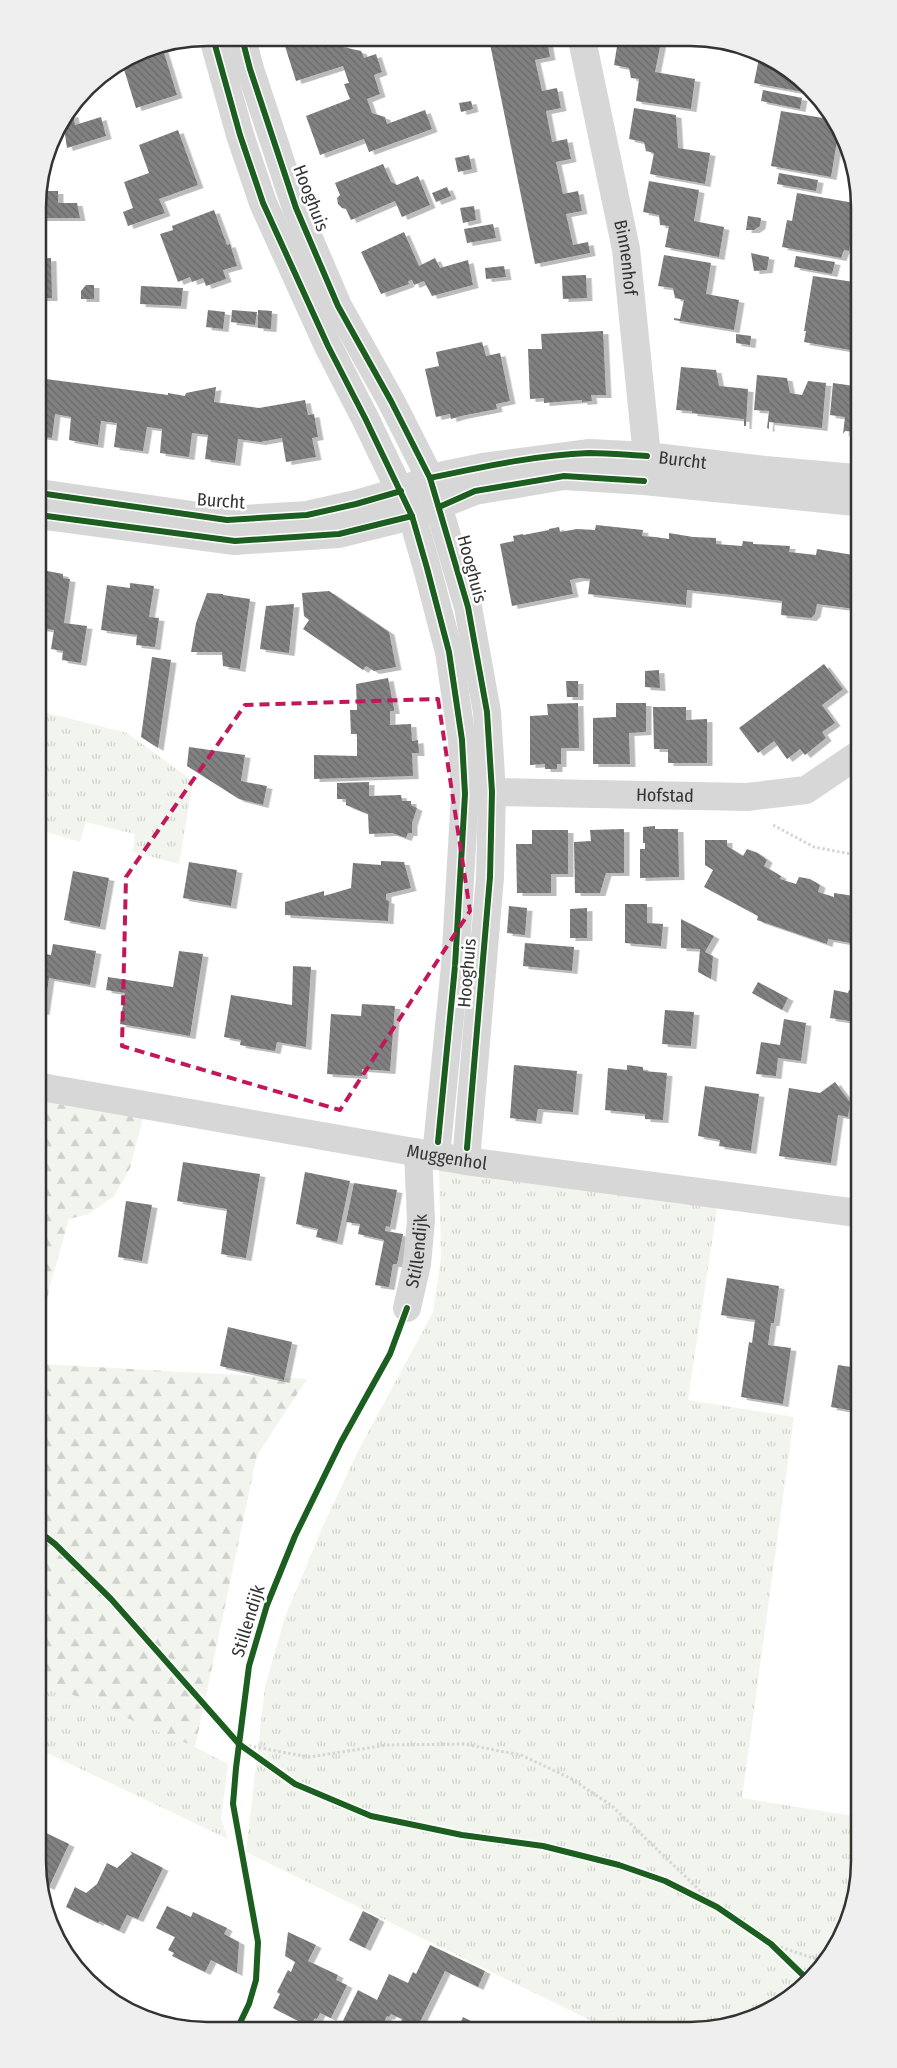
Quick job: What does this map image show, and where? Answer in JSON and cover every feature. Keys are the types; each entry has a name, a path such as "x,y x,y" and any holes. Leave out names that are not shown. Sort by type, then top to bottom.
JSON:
{"street":[{"name":"Hooghuis","path":"215,46 240,135 263,203 328,346 412,516 449,652 462,740 465,794 455,966 427,1155"},
{"name":"Hooghuis","path":"244,46 296,208 338,306 391,401 430,478 468,607 487,712 492,792 490,877 466,1162"},
{"name":"Binnenhof","path":"583,46 626,249 645,468"},
{"name":"Burcht","path":"47,494 227,520 307,515 401,491 430,478 532,459 590,454 645,468 851,501"},
{"name":"Burcht","path":"47,516 235,541 338,534 412,516 475,492 564,476 645,468 764,470 851,478"},
{"name":"Hofstad","path":"465,794 492,792 747,797 806,790 851,760"},
{"name":"Muggenhol","path":"46,1088 466,1162 850,1212"},
{"name":"Stillendijk","path":"407,1308 417,1264 427,1155"}],"path":[{"path":"770,824 814,847 851,854"},
{"path":"238,1752 241,1734"},
{"path":"233,1736 255,1755"},
{"path":"240,1744 309,1756 387,1745 464,1744 521,1755 570,1778 611,1805 717,1907"},
{"path":"691,1894 725,1912"},
{"path":"763,1938 783,1956"},
{"path":"771,1944 818,1959"}],"highlighted area":[{"path":"438,699 470,911 340,1110 122,1046 126,877 245,705"}],"green space":[{"path":"47,713 127,733 193,781 179,864 133,852 135,834 86,822 80,842 47,832"},
{"path":"46,1102 143,1118 130,1168 114,1196 89,1214 69,1219 46,1304"},
{"path":"439,1170 717,1208 688,1400 794,1417 742,1798 850,1816 849,1882 839,1922 829,1941 818,1959 796,1982 779,1995 742,2013 711,2020 690,2022 594,2022 246,1852 265,1687 285,1617 323,1526 357,1453 433,1312 441,1258"},
{"path":"46,1364 307,1379 257,1455 195,1747 46,1683"},
{"path":"46,1683 195,1747 228,1764 221,1819 228,1839 46,1752"}],"building":[{"path":"285,46 343,46 361,51 364,58 376,54 382,72 374,75 380,94 367,99 372,113 385,117 387,124 425,110 432,129 369,152 364,139 320,155 306,116 350,99 344,84 349,83 343,66 296,81"},
{"path":"490,46 548,46 550,57 535,60 542,91 557,88 561,108 546,111 552,142 567,139 571,159 556,162 563,194 578,191 582,211 566,214 573,245 588,242 590,253 535,264"},
{"path":"617,46 660,46 655,72 695,79 691,109 636,101 639,79 631,78 629,68 614,65"},
{"path":"164,53 177,95 136,108 124,70 146,58"},
{"path":"758,62 779,73 802,92 754,83"},
{"path":"763,90 802,98 800,109 761,101"},
{"path":"471,101 473,109 461,112 459,103"},
{"path":"634,108 676,115 678,148 710,153 705,184 650,174 654,153 646,151 644,142 629,139"},
{"path":"781,111 824,118 837,142 831,177 771,166"},
{"path":"74,117 75,125 101,117 106,136 67,148 65,133"},
{"path":"178,130 198,185 159,199 165,213 128,226 123,212 133,208 124,182 149,173 139,145"},
{"path":"469,155 472,169 458,172 455,158"},
{"path":"383,164 391,182 397,185 418,176 430,205 402,217 395,201 351,220 346,209 338,204 337,198 340,195 335,183"},
{"path":"779,173 818,180 816,191 777,184"},
{"path":"649,181 699,190 694,221 724,227 719,257 665,247 669,226 660,225 659,215 643,212"},
{"path":"447,187 451,196 436,202 432,193"},
{"path":"48,191 58,191 58,203 77,203 80,218 47,218"},
{"path":"797,193 851,202 851,240 849,251 844,250 841,258 782,247 787,220 792,221"},
{"path":"474,206 476,220 463,223 460,208"},
{"path":"214,210 227,245 230,244 237,266 223,270 226,279 206,286 203,278 192,282 190,277 178,282 160,234 173,230 172,226"},
{"path":"748,216 761,218 760,226 754,230 746,230"},
{"path":"493,224 496,238 467,243 464,229"},
{"path":"404,232 419,266 435,258 440,268 468,260 473,285 432,296 424,281 414,285 412,280 408,281 409,284 381,294 361,252"},
{"path":"751,253 769,257 767,270 754,271"},
{"path":"664,255 711,263 706,294 739,300 734,330 674,320 674,318 680,319 684,300 675,298 673,288 658,286"},
{"path":"796,256 835,262 832,274 794,267"},
{"path":"47,258 51,258 52,298 47,298"},
{"path":"504,266 506,277 486,279 485,268"},
{"path":"586,275 587,298 563,299 562,276"},
{"path":"813,276 851,282 850,350 804,342 806,331 804,331"},
{"path":"86,285 94,285 94,299 81,299 81,291"},
{"path":"141,286 183,288 181,306 140,304"},
{"path":"208,310 225,312 223,329 206,327"},
{"path":"232,310 257,312 255,325 231,322"},
{"path":"258,310 272,311 271,329 258,328"},
{"path":"603,331 606,395 591,395 592,401 582,402 582,400 544,403 544,398 530,399 528,349 542,349 541,334"},
{"path":"736,334 751,336 750,345 736,343"},
{"path":"482,342 486,356 500,353 510,401 496,404 497,409 451,419 450,414 436,417 425,369 439,366 436,352"},
{"path":"681,367 716,370 719,386 748,389 746,426 744,426 744,419 676,410"},
{"path":"757,375 787,378 790,393 802,395 808,381 826,383 822,428 769,422 769,429 767,428 769,411 754,410"},
{"path":"47,379 185,396 186,393 216,387 214,402 259,408 305,400 308,415 314,414 318,437 312,438 316,457 286,462 282,438 260,442 238,439 235,463 205,459 208,435 192,433 189,457 160,453 162,429 147,427 143,451 114,447 117,423 101,421 98,445 69,440 71,417 55,414 52,438 47,437"},
{"path":"833,383 851,386 851,432 845,431 843,434 845,417 830,415"},
{"path":"596,525 643,530 642,536 669,539 669,533 716,538 716,544 742,546 743,541 753,542 753,544 790,546 789,552 816,555 817,549 851,555 851,608 817,604 815,614 811,618 781,615 782,601 687,590 686,605 588,594 590,579 579,578 570,580 573,594 512,606 500,544 514,541 513,536 559,527 560,532 577,529 595,530"},
{"path":"47,571 63,574 63,578 70,579 64,623 87,626 81,663 62,660 63,651 51,649 54,630 47,629"},
{"path":"130,583 154,586 149,617 159,618 155,647 136,645 137,635 101,630 107,585 130,588"},
{"path":"329,591 389,632 396,667 374,671 366,666 363,670 303,629 309,620 304,616 302,593"},
{"path":"207,593 250,599 240,669 223,666 222,652 191,652 196,623"},
{"path":"294,604 289,653 260,649 266,606"},
{"path":"152,657 171,660 158,748 141,737"},
{"path":"824,664 843,689 822,705 835,723 822,732 826,738 805,755 800,749 787,759 774,741 758,753 739,728"},
{"path":"659,670 660,688 645,687 645,671"},
{"path":"388,678 394,709 394,711 390,711 390,725 411,724 412,741 418,740 419,753 412,753 413,776 314,779 314,755 357,756 357,734 351,734 350,710 357,710 356,684"},
{"path":"566,681 578,681 578,697 567,697"},
{"path":"578,703 579,748 561,748 561,764 557,764 557,769 545,769 545,764 530,765 530,716 548,715 547,704"},
{"path":"616,703 646,703 646,732 629,733 630,764 593,764 593,718 616,717"},
{"path":"653,707 686,707 686,720 707,719 707,763 668,763 668,749 654,749"},
{"path":"189,747 245,755 241,781 267,786 263,805 239,799 187,766"},
{"path":"369,782 369,796 401,795 402,801 411,801 411,805 417,808 412,823 412,833 408,833 406,838 392,833 369,834 368,814 346,805 346,799 337,799 337,783"},
{"path":"655,826 655,829 678,829 679,877 640,878 640,849 645,849 643,827"},
{"path":"624,829 624,873 606,873 600,893 575,893 574,842 591,841 590,830"},
{"path":"532,830 568,830 568,874 551,874 551,893 517,893 516,844 532,844"},
{"path":"705,840 727,840 727,846 743,856 747,849 758,853 767,860 764,866 781,876 780,879 796,884 799,877 810,879 820,885 818,892 834,897 834,893 851,895 851,943 828,939 827,944 757,920 758,916 704,887 713,870 705,865"},
{"path":"381,861 404,862 411,888 386,894 386,900 389,901 388,921 285,915 285,902 324,891 324,896 351,888 353,863 381,865"},
{"path":"189,862 237,870 231,906 183,898"},
{"path":"73,871 109,878 100,927 64,920"},
{"path":"625,904 647,904 647,923 663,924 661,946 625,943"},
{"path":"509,906 527,908 525,935 507,933"},
{"path":"587,908 587,938 570,938 570,909"},
{"path":"681,919 714,936 705,952 713,956 711,979 698,972 700,949 681,948"},
{"path":"525,943 574,947 572,971 523,966"},
{"path":"53,944 96,951 90,985 49,978 47,995 47,954 51,955"},
{"path":"179,951 203,954 190,1036 120,1024 125,993 106,990 108,977 173,987"},
{"path":"293,966 311,967 306,1047 277,1042 275,1051 240,1045 241,1040 224,1037 231,995 292,1005"},
{"path":"758,982 788,998 782,1010 752,993"},
{"path":"834,990 848,993 851,990 851,1021 830,1018"},
{"path":"362,1004 395,1006 390,1071 362,1069 362,1076 327,1074 331,1014 361,1016"},
{"path":"665,1010 694,1012 691,1046 662,1044"},
{"path":"784,1019 806,1023 801,1061 778,1058 776,1076 756,1074 761,1042 780,1045"},
{"path":"514,1065 577,1071 573,1112 538,1109 536,1121 510,1118"},
{"path":"627,1065 643,1067 643,1071 667,1073 663,1120 645,1119 645,1114 605,1110 608,1068 627,1070"},
{"path":"835,1082 850,1102 848,1117 838,1115 831,1163 779,1156 789,1088 820,1093"},
{"path":"705,1086 759,1094 751,1151 719,1146 720,1140 698,1136"},
{"path":"183,1162 260,1174 246,1258 221,1254 227,1209 177,1201"},
{"path":"305,1172 350,1181 337,1242 316,1237 318,1229 296,1224"},
{"path":"354,1183 397,1190 390,1227 386,1226 385,1231 403,1234 397,1264 393,1264 389,1287 375,1285 384,1240 358,1234 360,1224 346,1222"},
{"path":"126,1201 152,1205 142,1261 118,1257"},
{"path":"727,1278 779,1286 774,1323 771,1323 768,1345 791,1348 783,1404 741,1397 749,1342 752,1343 755,1320 721,1315"},
{"path":"228,1327 292,1342 284,1380 220,1366"},
{"path":"838,1365 850,1367 850,1410 831,1407"},
{"path":"46,1833 69,1844 49,1887 46,1861"},
{"path":"130,1851 163,1868 138,1919 127,1915 119,1931 66,1907 75,1887 86,1893 97,1884 107,1863 117,1868 132,1854"},
{"path":"167,1906 191,1917 193,1912 227,1928 224,1934 239,1942 237,1973 211,1960 205,1972 172,1956 174,1953 168,1950 175,1937 156,1928"},
{"path":"363,1911 379,1919 365,1948 349,1940"},
{"path":"288,1932 316,1945 308,1961 338,1975 336,1980 347,1985 331,2018 320,2013 313,2022 300,2022 273,2008 280,1994 277,1992 288,1970 291,1972 295,1962 285,1956"},
{"path":"430,1945 485,1971 478,1987 445,1971 420,2022 401,2022 402,2019 391,2014 389,2017 387,2016 384,2022 342,2022 358,1990 377,2000 389,1974 408,1983 413,1972 416,1974"},
{"path":"463,2017 472,2022 461,2022"}],"cycle path":[{"path":"215,46 240,135 263,203 328,346 412,516 449,652 462,740 465,794 455,966 438,1142"},
{"path":"244,46 296,208 338,306 391,401 430,478 468,607 487,712 492,792 490,877 467,1148"},
{"path":"430,478 549,456 589,453 647,456"},
{"path":"439,507 475,491 564,476 644,481"},
{"path":"47,494 227,520 307,515 401,491"},
{"path":"47,516 235,541 339,534 412,516"},
{"path":"240,2022 249,2004 256,1980 258,1942 233,1804 249,1666 267,1605 295,1536 341,1442 390,1354 407,1308"},
{"path":"46,1537 111,1599 239,1744 295,1784 371,1816 462,1835 543,1846 619,1865 665,1881 717,1907 771,1944 803,1976"}]}
